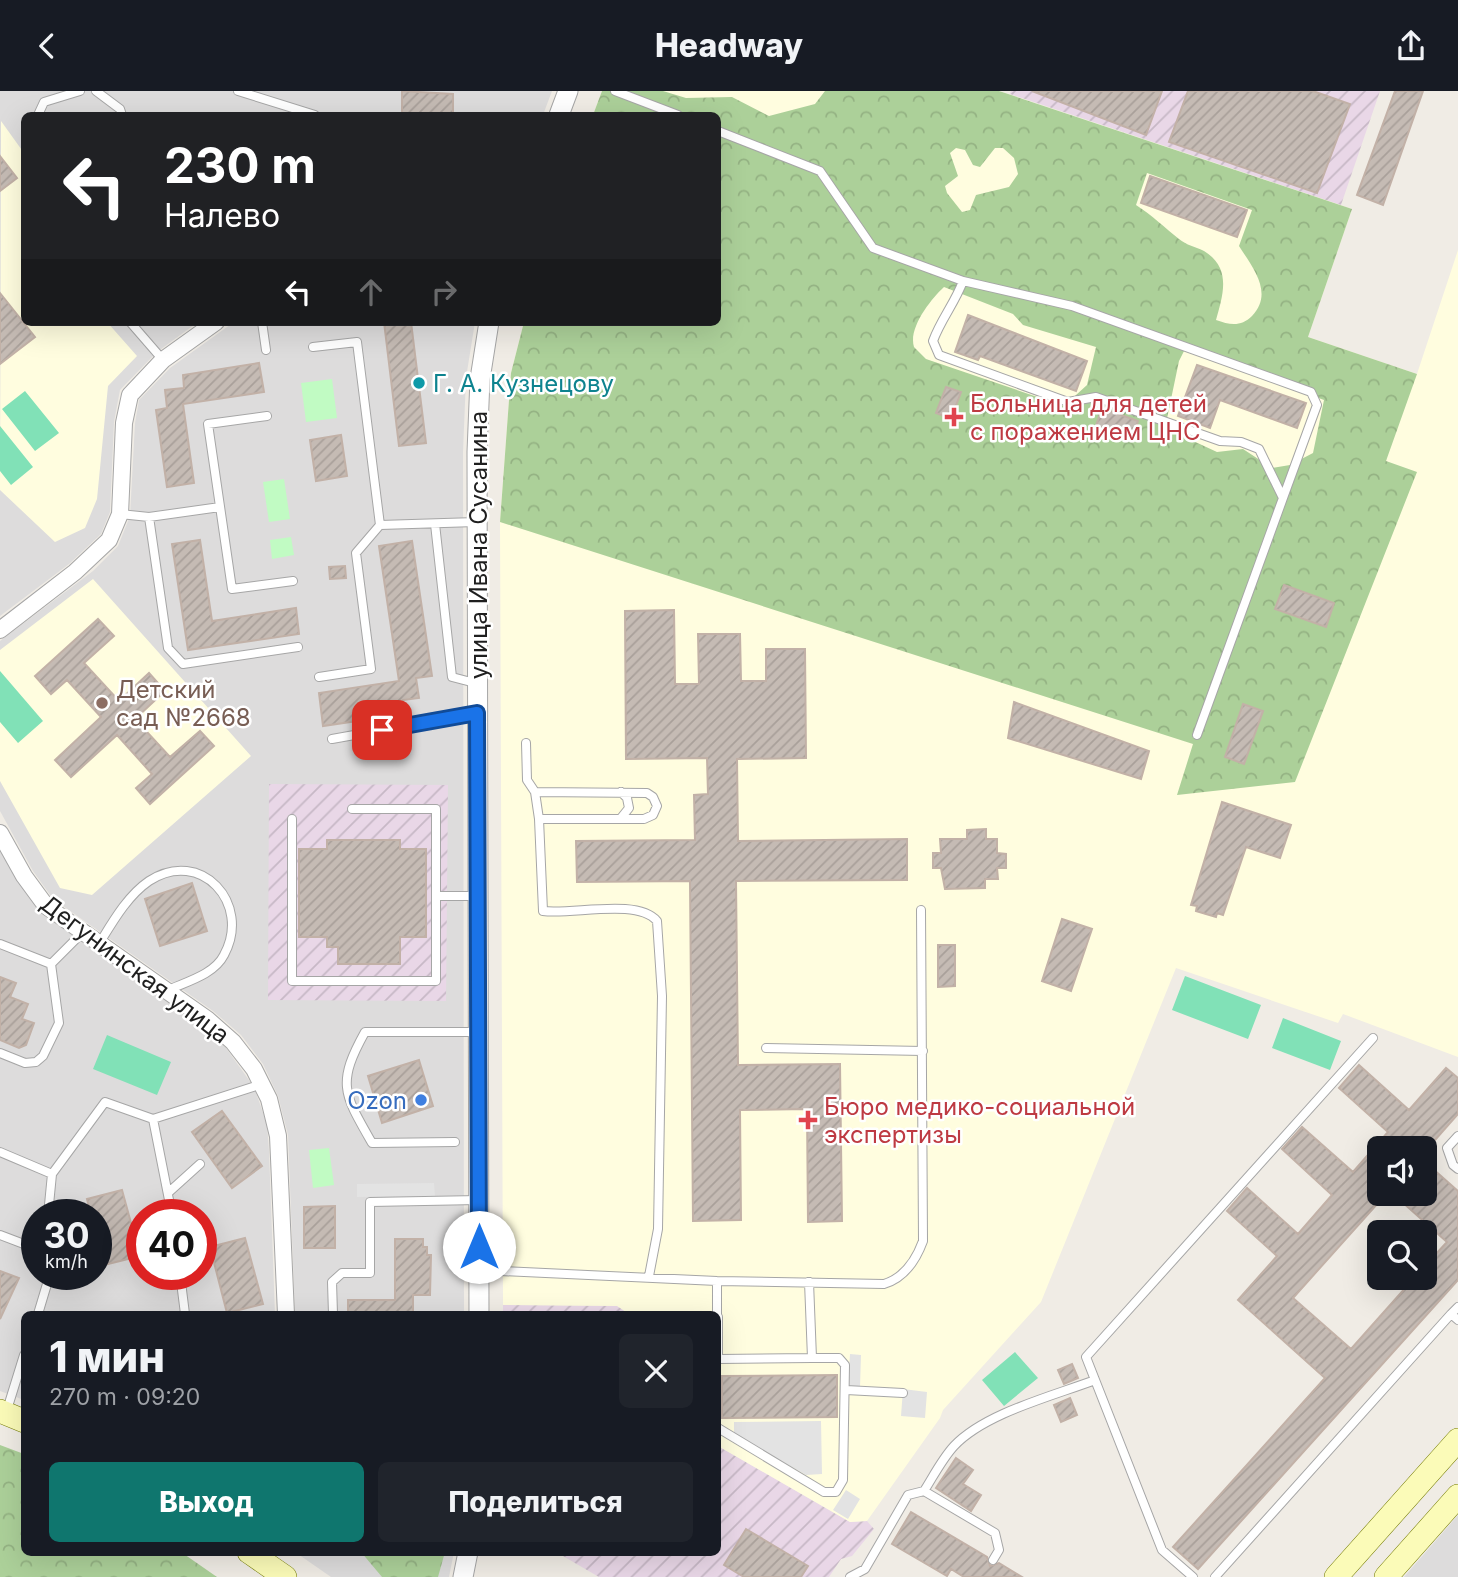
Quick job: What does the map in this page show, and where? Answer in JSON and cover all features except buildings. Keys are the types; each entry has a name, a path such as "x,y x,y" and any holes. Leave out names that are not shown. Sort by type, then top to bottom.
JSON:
{"main road":[{"path":"1336,1577 1458,1440"},
{"path":"1390,1575 1458,1496"},
{"path":"259,1556 285,1577"}],"street":[{"path":"560,112 568,91"},
{"path":"0,630 96,555 109,540 120,514 126,406 136,385 163,360 210,326"},
{"name":"улица Ивана Сусанина","path":"479,1311 476,522 480,379 488,326"},
{"name":"Дегунинская улица","path":"0,833 36,894 59,917 166,991 233,1042 262,1084 278,1136 285,1311"},
{"path":"463,1577 467,1556"}],"lane":[{"path":"39,112 44,102 80,91"},
{"path":"96,91 121,112"},
{"path":"238,91 305,112"},
{"path":"615,91 670,112"},
{"path":"721,132 820,171 873,248 963,281 1072,306 1311,392 1317,405 1197,735"},
{"path":"963,281 955,302 941,319 933,341 939,355 1068,402 1096,397 1220,441 1241,442 1259,449 1283,498"},
{"path":"133,326 163,360"},
{"path":"263,326 267,350"},
{"path":"313,347 357,342 380,525 356,553 371,669 319,677"},
{"path":"267,415 208,424 232,589 293,580"},
{"path":"120,514 149,517 220,507"},
{"path":"149,517 168,648 183,664 298,647"},
{"path":"380,525 476,522"},
{"path":"435,524 452,677 477,683"},
{"path":"332,740 477,713"},
{"path":"526,744 527,780 535,792 540,819 543,911 634,909 651,915 657,921 662,996 658,1229 649,1276"},
{"path":"535,792 647,793 653,797 657,806 649,818 540,819"},
{"path":"620,818 629,808 627,798 621,792"},
{"path":"292,819 292,981 436,981 436,809 352,809"},
{"path":"99,944 120,912 148,882 177,869 203,872 226,897 233,930 224,956 202,975 166,991"},
{"path":"436,896 478,896"},
{"path":"479,1270 717,1281 884,1283 900,1276 917,1256 923,1241 921,910"},
{"path":"51,964 82,933"},
{"path":"0,944 51,964"},
{"path":"0,1053 25,1063 36,1062 43,1056 59,1023 51,964"},
{"path":"455,1142 372,1143 347,1100 347,1064 365,1032 478,1032"},
{"path":"1193,1577 1162,1550 1086,1357 1373,1038"},
{"path":"766,1048 923,1051"},
{"path":"50,1199 52,1174 105,1102 153,1119 262,1084"},
{"path":"153,1119 170,1199"},
{"path":"1458,1136 1447,1148 1453,1165 1458,1169"},
{"path":"0,1152 52,1174"},
{"path":"169,1192 200,1164"},
{"path":"333,1311 332,1282 342,1273 370,1273 370,1202 479,1200"},
{"path":"0,1235 21,1243"},
{"path":"717,1281 718,1311"},
{"path":"809,1282 812,1358"},
{"path":"39,1311 45,1290"},
{"path":"182,1290 186,1311"},
{"path":"1215,1577 1455,1317 1458,1307"},
{"path":"721,1359 843,1360 846,1390 843,1480 836,1492 824,1492 721,1430"},
{"path":"10,1415 21,1368"},
{"path":"856,1575 865,1569 908,1495 924,1491 953,1447 969,1434 1002,1416 1095,1380"},
{"path":"846,1390 903,1393"},
{"path":"924,1491 995,1533 999,1551 993,1560"}],"shaded area":[{"path":"0,91 552,91 544,112 21,112 21,326 193,326 157,352 120,390 114,422 110,512 101,534 69,564 0,616"},
{"path":"602,91 999,91 1352,209 1308,337 1417,374 1458,250 1458,1057 1343,1014 1338,1023 1176,968 1041,1302 943,1410 867,1521 850,1522 721,1448 721,1311 624,1311 617,1306 503,1305 500,522 511,373 523,326 721,326 721,112 594,112"},
{"path":"1011,91 1380,91 1341,205 1010,94"},
{"path":"1,121 21,149 21,326 111,326 137,356 108,386 97,499 85,528 55,542 0,490"},
{"path":"228,326 474,326 466,378 463,452 464,1311 295,1311 288,1135 278,1096 263,1064 241,1035 213,1011 53,899 33,871 0,811 0,641 93,571 118,546 130,516 135,423 139,400 170,368"},
{"name":"Детский сад №2668","path":"93,579 251,756 92,895 60,888 0,781 0,650"},
{"path":"269,784 448,785 446,1001 268,1000"},
{"path":"0,851 39,912 202,1026 226,1048 254,1087 267,1124 269,1151 275,1311 21,1311 21,1399 0,1391"},
{"path":"434,1183 435,1196 357,1197 357,1184"},
{"path":"503,1305 618,1306 625,1311 503,1311"},
{"path":"850,1354 861,1355 860,1387 848,1386"},
{"path":"903,1389 927,1392 925,1418 901,1416"},
{"path":"821,1421 822,1474 806,1475 734,1434 734,1422"},
{"path":"721,1448 850,1522 867,1521 874,1529 852,1556 841,1559 829,1577 599,1577 563,1556 721,1556"},
{"path":"846,1490 860,1499 848,1519 833,1510"},
{"path":"1458,1515 1458,1577 1404,1577 1452,1522"},
{"path":"301,1556 453,1556 449,1577 331,1577"}],"green space":[{"name":"Больница для детей с поражением ЦНС","path":"602,91 663,91 686,98 732,97 769,116 815,104 825,91 999,91 1352,209 1308,337 1417,374 1386,461 1417,472 1295,782 1177,795 1193,744 500,522 511,373 523,326 721,326 721,112 594,112","holes":["956,148 965,150 973,165 980,167 995,148 1003,148 1014,158 1018,174 1009,187 976,195 970,210 962,212 947,193 945,186 958,176 950,153","1147,173 1252,210 1239,246 1255,272 1261,290 1258,307 1252,316 1235,324 1216,320 1223,292 1219,265 1204,251 1182,241 1136,205","944,287 1013,314 1023,325 1096,347 1087,385 1064,406 926,359 914,347 914,331 922,314","1185,349 1324,400 1313,453 1290,465 1272,468 1243,449 1217,452 1165,428 1179,361","946,387 961,392 951,418 936,413","1102,408 1138,421 1132,439 1096,426","1284,585 1334,603 1326,627 1275,609","1244,704 1263,711 1244,764 1225,756"]},
{"path":"332,379 337,418 306,422 301,383"},
{"path":"25,391 59,433 35,451 2,409"},
{"path":"0,426 33,467 11,485 0,471"},
{"path":"284,479 290,519 269,522 263,482"},
{"path":"291,537 294,555 272,559 270,540"},
{"path":"0,671 43,721 18,743 0,722"},
{"path":"1185,976 1261,1005 1248,1039 1172,1010"},
{"path":"1283,1018 1341,1041 1330,1070 1272,1048"},
{"path":"107,1035 171,1062 157,1095 93,1069"},
{"path":"329,1148 334,1185 313,1188 309,1150"},
{"path":"1015,1352 1038,1378 1004,1406 982,1380"},
{"path":"0,1445 21,1453 21,1556 187,1556 217,1577 0,1577"},
{"path":"364,1556 444,1556 438,1577 382,1577"}],"place":[{"name":"Г. А. Кузнецову","path":"419,383"},
{"name":"Больница для детей с поражением ЦНС","path":"954,417"},
{"name":"Детский сад №2668","path":"102,703"},
{"name":"Ozon","path":"421,1100"},
{"name":"Бюро медико-социальной экспертизы","path":"808,1120"}],"route":[{"path":"382,730 477,713 479,1247"}]}
